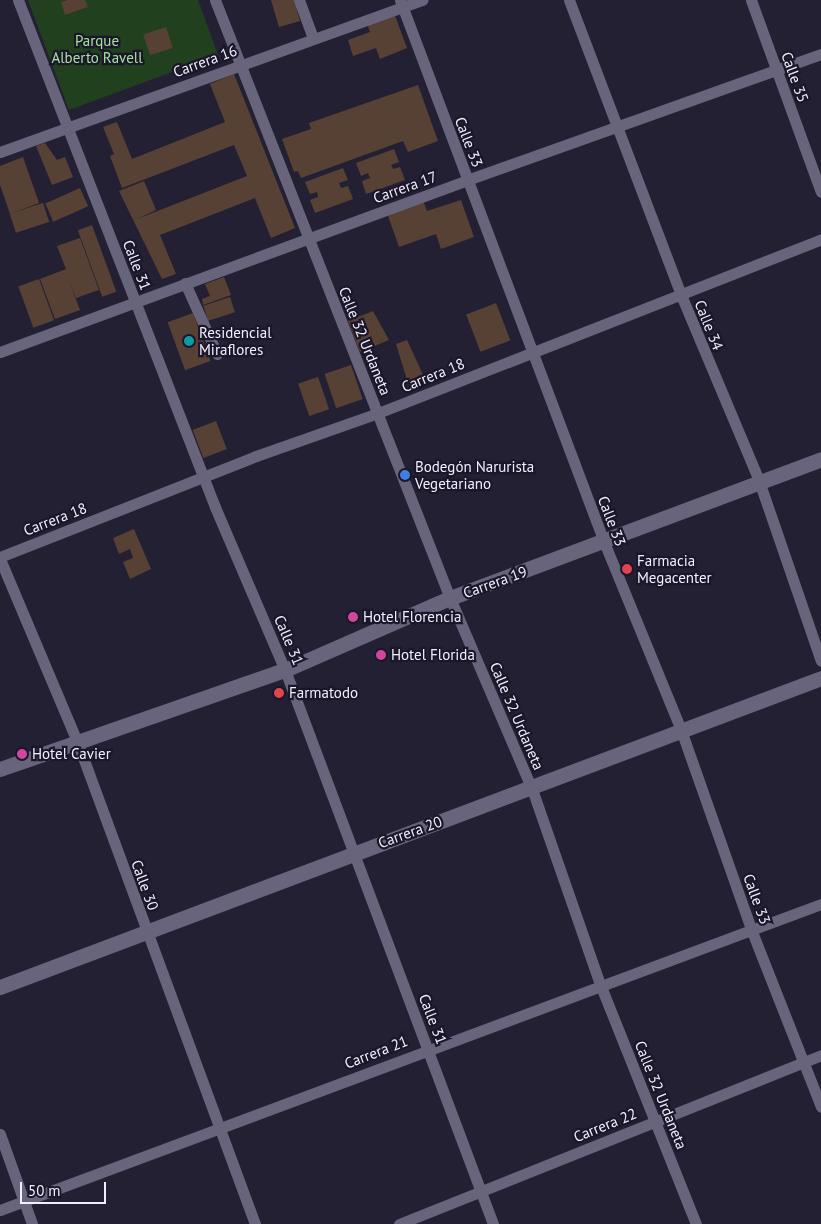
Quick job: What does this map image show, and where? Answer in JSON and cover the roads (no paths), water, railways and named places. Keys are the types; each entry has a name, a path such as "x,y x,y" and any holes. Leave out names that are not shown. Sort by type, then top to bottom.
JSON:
{"street":[{"name":"Calle 31","path":"18,0 204,477 285,670 428,1048 479,1191 493,1224"},
{"name":"Calle 32 Urdaneta","path":"215,0 450,598 532,789 600,984 696,1224"},
{"path":"299,0 314,38"},
{"name":"Carrera 16","path":"0,152 314,38 401,3 422,0"},
{"name":"Calle 34","path":"569,0 681,295 759,481 821,662"},
{"name":"Calle 35","path":"751,0 821,192"},
{"name":"Calle 33","path":"401,3 604,542 681,730 751,929 821,1107"},
{"name":"Carrera 17","path":"0,352 467,180 821,54"},
{"name":"Carrera 18","path":"0,558 204,477 378,413 531,351 681,295 821,239"},
{"path":"185,283 217,354"},
{"name":"Carrera 19","path":"0,769 285,670 450,598 604,542 821,458"},
{"name":"Calle 30","path":"0,558 77,741 218,1130 255,1224"},
{"name":"Carrera 20","path":"0,988 354,852 532,789 681,730 821,678"},
{"name":"Carrera 21","path":"0,1210 218,1130 428,1048 821,904"},
{"name":"Carrera 22","path":"399,1224 821,1054"},
{"path":"0,1134 32,1224"}],"place":[{"name":"Residencial Miraflores","path":"189,341"},
{"name":"Bodegón Narurista Vegetariano","path":"405,475"},
{"name":"Farmacia Megacenter","path":"627,569"},
{"name":"Hotel Florencia","path":"353,617"},
{"name":"Hotel Florida","path":"381,655"},
{"name":"Farmatodo","path":"279,693"},
{"name":"Hotel Cavier","path":"22,754"}],"park label":[{"name":"Parque Alberto Ravell","path":"97,48"}]}
